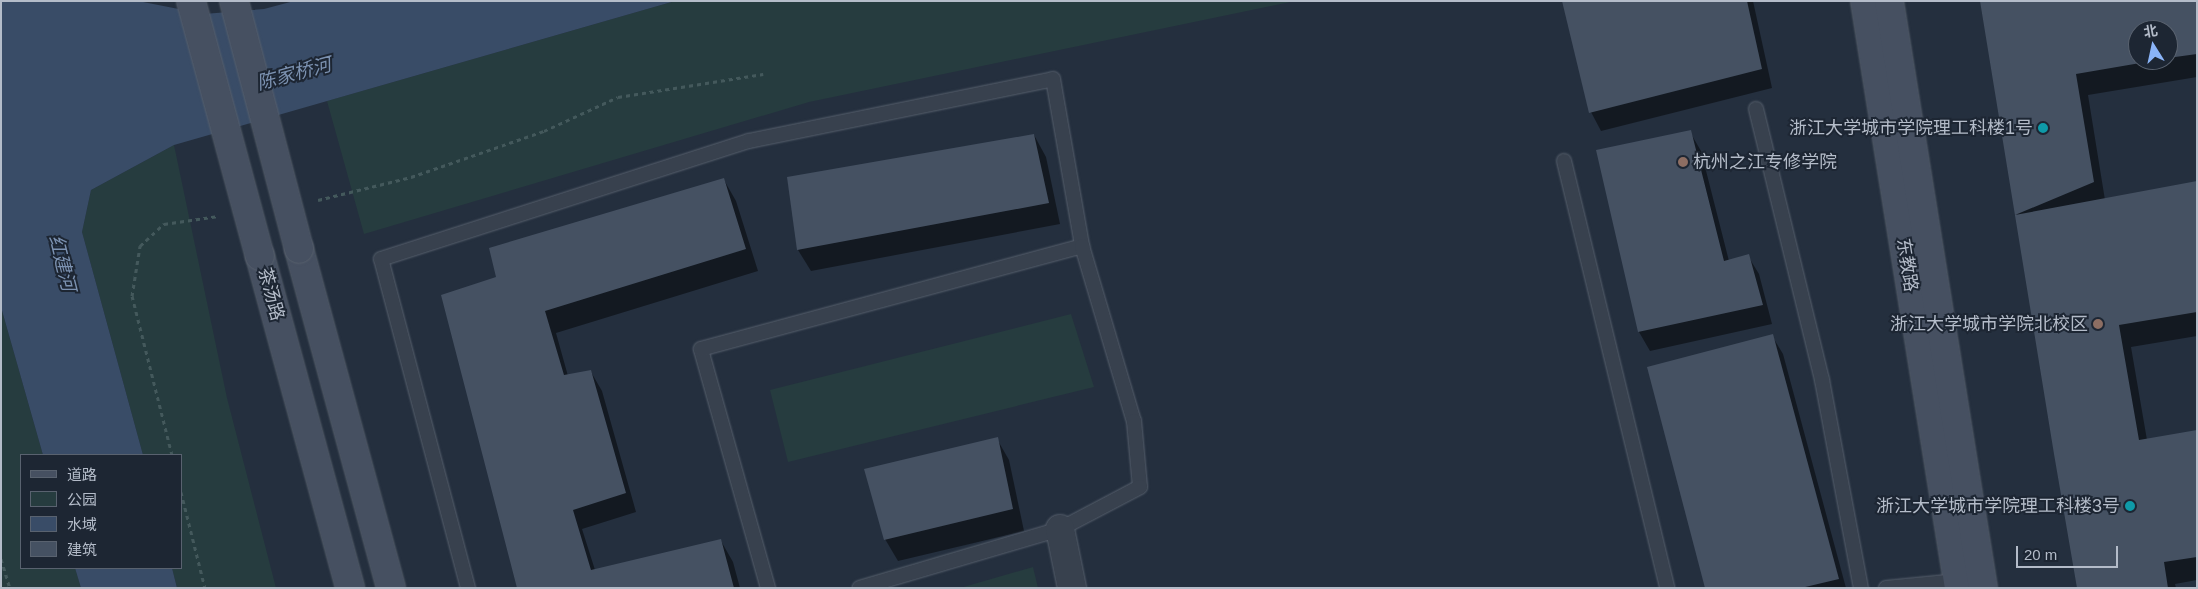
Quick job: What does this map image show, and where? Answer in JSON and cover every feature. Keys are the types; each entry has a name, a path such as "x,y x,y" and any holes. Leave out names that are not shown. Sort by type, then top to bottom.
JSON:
{"street":[{"name":"茶汤路","path":"191,1 350,588"},
{"path":"234,1 299,249 392,588"},
{"name":"东教路","path":"1864,1 1967,585"},
{"name":"东教路","path":"1889,1 1967,585"},
{"path":"1060,529 1072,588"}],"lane":[{"path":"468,588 381,259 749,141 1053,79 1082,246 1134,421 1140,487 1060,529 860,588"},
{"path":"1756,109 1822,380 1861,588"},
{"path":"1564,161 1667,588"},
{"path":"768,588 701,349 1082,246"},
{"path":"1886,588 1967,585"}],"path":[{"path":"315,201 411,177 544,131 618,97 763,74"},
{"path":"172,454 132,296 140,246 164,224 221,215"},
{"path":"182,496 205,588"},
{"path":"1,559 10,588"}],"green space":[{"path":"675,1 1295,1 809,102 364,234 327,101"},
{"path":"174,145 227,398 276,588 177,588 172,569 182,569 182,454 143,454 82,232 91,190"},
{"path":"1,307 43,454 20,454 20,569 75,569 81,588 1,588"},
{"path":"1071,314 1094,387 788,462 770,390"},
{"path":"1033,567 1038,588 960,588"}],"water":[{"path":"1,1 138,1 204,14 264,9 294,1 675,1 174,145 91,190 82,232 143,454 43,454 1,307"},
{"path":"75,569 172,569 177,588 81,588"}],"building":[{"path":"1562,1 1747,1 1762,69 1589,113"},
{"name":"浙江大学城市学院北校区","path":"1980,1 2197,1 2197,54 2178,57 2178,20 2128,20 2128,65 2076,74 2094,182 2015,215 2197,181 2197,312 2119,325 2139,440 2197,430 2197,557 2164,562 2168,588 2077,588 2054,454"},
{"path":"1691,130 1724,261 1749,254 1763,305 1638,332 1596,150"},
{"path":"1034,134 1049,203 797,250 787,177"},
{"path":"724,178 746,249 545,311 564,375 591,370 626,493 573,510 591,570 721,539 734,588 517,588 441,295 496,277 489,248"},
{"path":"1773,334 1839,579 1801,588 1705,588 1647,367"},
{"path":"998,437 1013,509 884,540 864,469"}],"place":[{"name":"浙江大学城市学院理工科楼1号","path":"2043,128"},
{"name":"杭州之江专修学院","path":"1683,162"},
{"name":"浙江大学城市学院北校区","path":"2098,324"},
{"name":"浙江大学城市学院理工科楼3号","path":"2130,506"}],"water label":[{"name":"陈家桥河","path":"294,74"},
{"name":"红建河","path":"62,263"}]}
